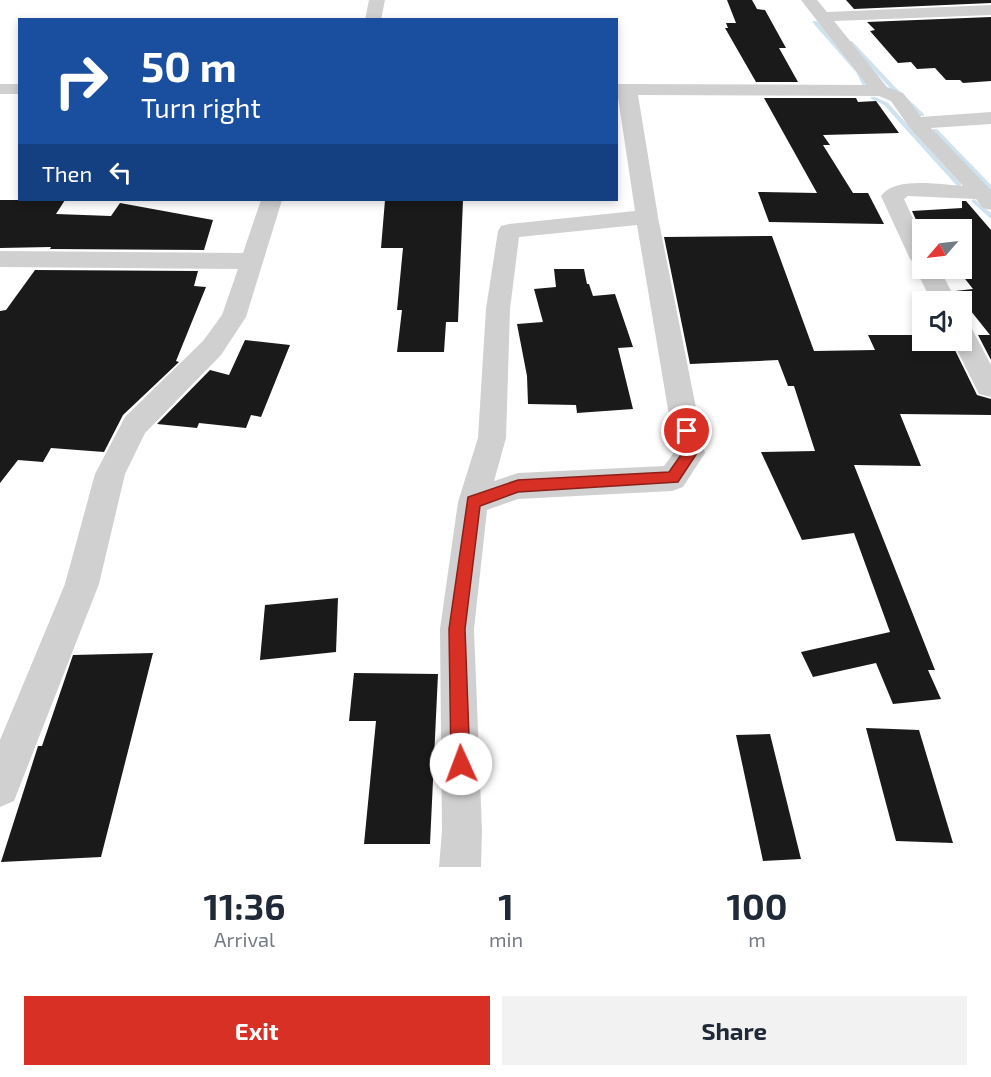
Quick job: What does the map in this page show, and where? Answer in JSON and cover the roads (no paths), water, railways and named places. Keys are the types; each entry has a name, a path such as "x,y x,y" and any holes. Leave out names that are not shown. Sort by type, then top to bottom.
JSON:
{"street":[{"path":"373,18 377,0"},
{"path":"809,0 881,91"},
{"path":"823,17 991,10"},
{"path":"0,89 18,89"},
{"path":"473,502 518,486 672,478 690,453 622,89 881,91 897,97 916,123 985,198"},
{"path":"916,123 991,118"},
{"path":"912,239 892,196 904,190 985,198"},
{"path":"0,787 82,584 110,474 135,425 212,348 234,317 271,201"},
{"path":"460,867 462,831 457,629 473,502 492,438 498,309 509,231 646,217"},
{"path":"0,259 250,261"},
{"path":"971,351 989,387"}],"waterway":[{"path":"815,22 858,71 865,85"},
{"path":"850,42 922,115"},
{"path":"873,98 886,104 959,185"},
{"path":"935,130 991,189"},
{"path":"974,201 991,217"}]}
